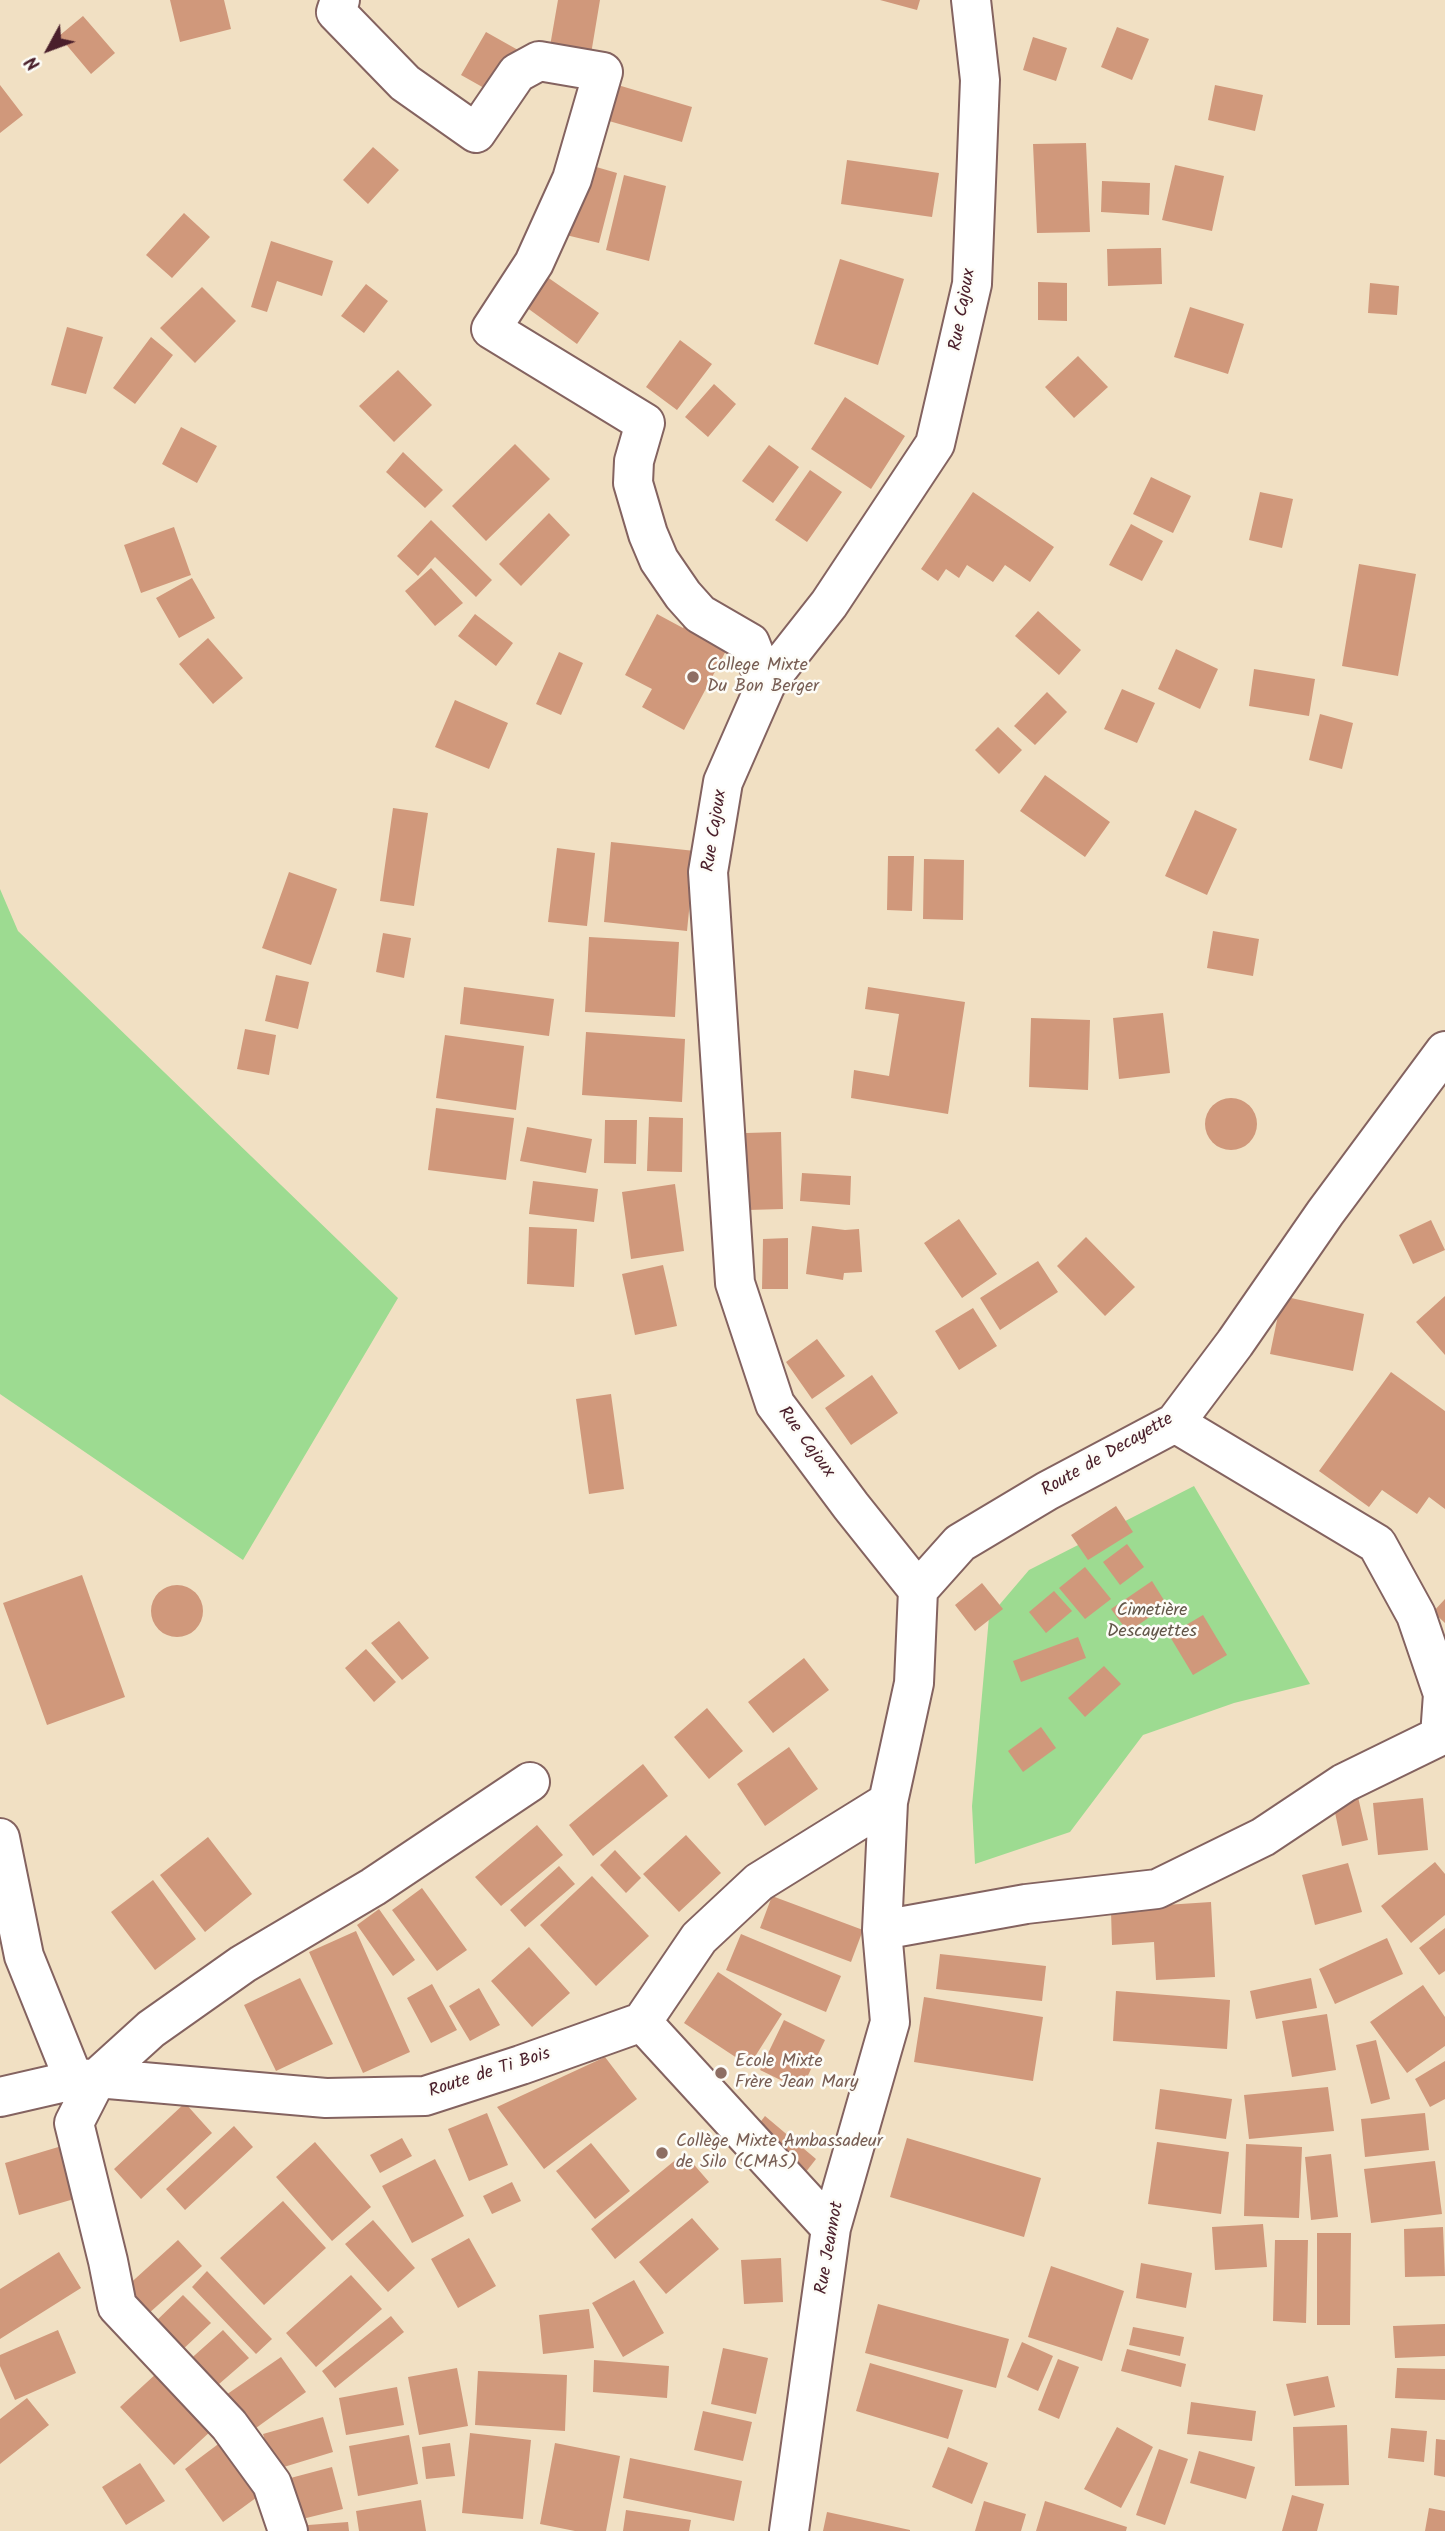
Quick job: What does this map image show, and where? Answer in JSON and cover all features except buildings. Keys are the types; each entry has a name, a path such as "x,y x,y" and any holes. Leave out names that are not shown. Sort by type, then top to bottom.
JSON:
{"street":[{"path":"340,0 335,12 405,83 476,133 517,74 538,61 603,72 572,179 534,263 491,329 645,423 634,461 633,483 648,534 659,560 700,614 750,643 766,684"},
{"name":"Rue Cajoux","path":"918,1590 775,1404 735,1283 708,872 723,782 766,684 829,604 935,444 972,284 980,80 971,0"},
{"name":"Route de Decayette","path":"918,1590 960,1543 1046,1491 1174,1423 1235,1343 1325,1213 1445,1051"},
{"path":"882,1930 1026,1904 1157,1889 1263,1837 1344,1783 1440,1736 1443,1695 1439,1681 1416,1615 1377,1544 1174,1423"},
{"path":"831,2228 642,2022 699,1938 759,1882 888,1802 914,1683 918,1590"},
{"path":"288,2531 272,2484 229,2425 117,2306 74,2123 85,2079 243,1964 373,1887 530,1782"},
{"name":"Rue Jeannot","path":"789,2531 831,2228 890,2022 882,1930 888,1802"},
{"path":"0,1838 24,1956 85,2079"},
{"name":"Route de Ti Bois","path":"0,2097 85,2079 326,2098 425,2096 642,2022"}],"green space":[{"path":"0,889 18,931 398,1298 243,1560 0,1394"},
{"name":"Cimetière Descayettes","path":"1194,1486 1310,1684 1234,1703 1143,1735 1070,1832 975,1864 972,1806 989,1617 1029,1570"}],"place":[{"name":"College Mixte Du Bon Berger","path":"693,677"},
{"name":"Ecole Mixte Frère Jean Mary","path":"721,2073"},
{"name":"Collège Mixte Ambassadeur de Silo (CMAS)","path":"662,2153"}]}
